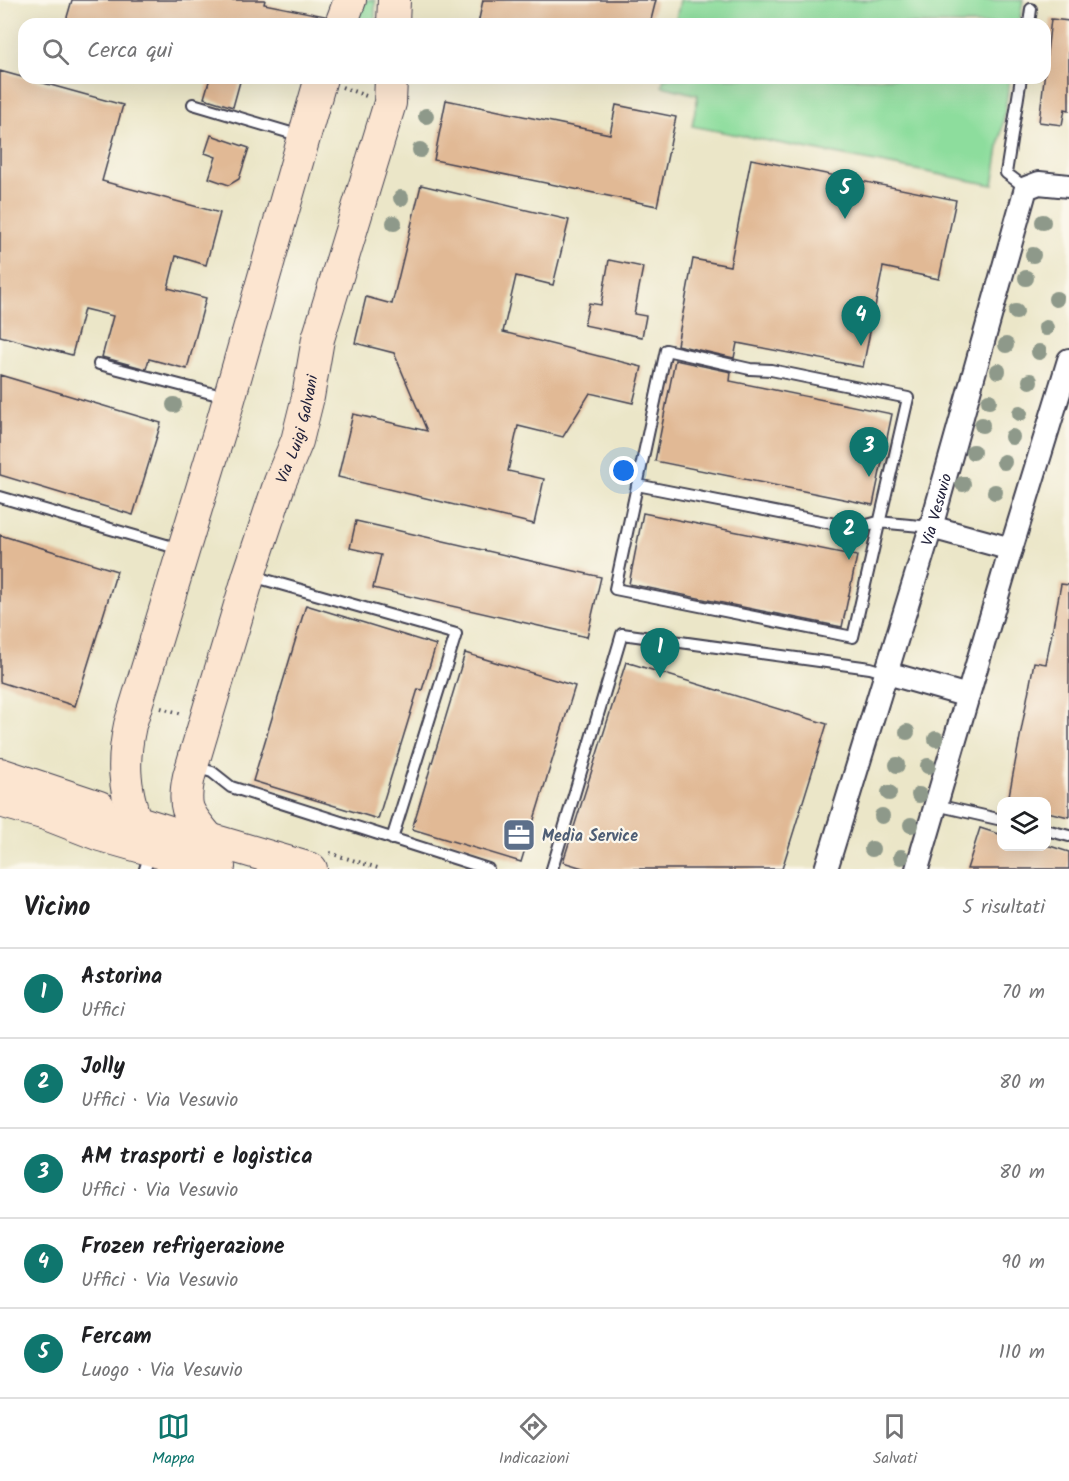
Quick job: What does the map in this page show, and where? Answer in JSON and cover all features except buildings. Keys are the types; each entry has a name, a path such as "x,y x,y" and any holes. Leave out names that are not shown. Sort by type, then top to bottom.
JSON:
{"main road":[{"path":"343,18 350,0"},
{"path":"393,18 394,0"},
{"path":"135,821 125,788 127,739 229,398 319,84"},
{"name":"Via Luigi Galvani","path":"218,858 191,816 186,806 185,793 249,575 280,482 297,441 308,397 318,339 390,103 391,84"},
{"path":"73,798 105,778 127,739"},
{"path":"46,814 86,820 135,821 174,791 190,771"},
{"path":"0,774 174,833 218,858"},
{"path":"0,801 46,814 148,860 218,858 311,869"}],"street":[{"path":"1026,188 1039,183 1069,186"},
{"name":"Via Vesuvio","path":"826,869 931,527 1026,188"},
{"path":"917,869 1069,360"},
{"path":"931,527 1011,549"},
{"path":"887,672 968,696"}],"lane":[{"path":"1030,18 1031,9"},
{"path":"1019,84 1006,173 1026,188"},
{"path":"193,104 304,137"},
{"path":"666,350 750,369 771,370 908,398 878,522 853,637 615,589 666,350"},
{"path":"99,364 229,398"},
{"path":"637,485 856,528 878,522 931,527"},
{"path":"0,497 183,550"},
{"path":"249,575 456,634 392,839"},
{"path":"552,869 622,634 887,672"},
{"path":"190,771 212,772 231,787 488,869"},
{"path":"936,805 997,819"},
{"path":"1051,831 1069,836"}],"green space":[{"path":"358,0 375,0 375,18 355,18"},
{"path":"680,0 1023,0 1020,18 676,18"},
{"path":"662,84 1009,84 993,185 692,126 698,95 662,86"}],"place":[{"name":"Fercam","path":"845,219"},
{"name":"Frozen refrigerazione","path":"861,346"},
{"name":"AM trasporti e logistica","path":"869,477"},
{"name":"Jolly","path":"849,560"},
{"name":"Astorina","path":"660,678"},
{"name":"Media Service","path":"519,835"}]}
